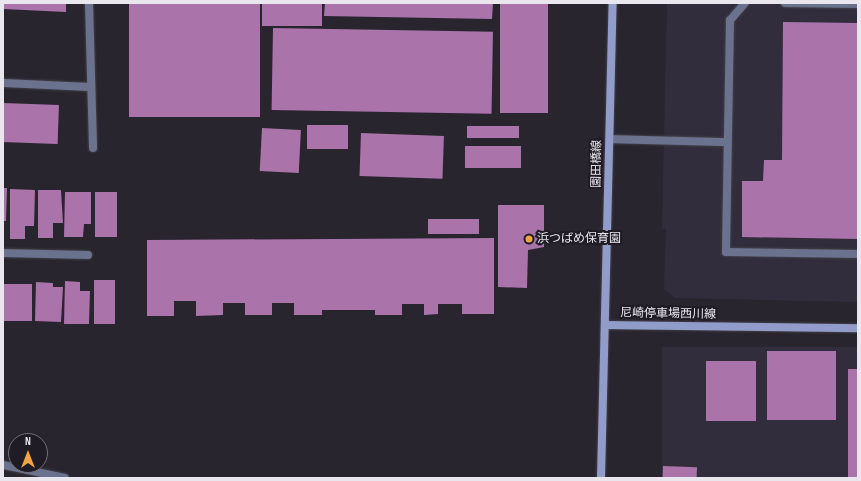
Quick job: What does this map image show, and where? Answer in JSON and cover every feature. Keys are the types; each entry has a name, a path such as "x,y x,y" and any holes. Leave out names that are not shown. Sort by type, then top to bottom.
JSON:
{"main road":[{"name":"園田橋線","path":"606,325 613,3"},
{"name":"尼崎停車場西川線","path":"601,478 606,325 858,328"}],"street":[{"path":"89,3 92,148"},
{"path":"745,3 730,20 726,252 858,254"},
{"path":"785,3 858,4"},
{"path":"3,83 91,87"},
{"path":"610,139 727,142"},
{"path":"3,253 88,255"},
{"path":"3,465 65,478"}],"shaded area":[{"path":"667,3 858,3 858,302 675,298 664,289 666,229 662,229"},
{"path":"662,347 858,347 858,478 662,478"}],"building":[{"path":"3,3 66,3 66,12 3,9"},
{"path":"129,3 260,3 260,117 129,117"},
{"path":"262,3 322,3 322,26 262,26"},
{"path":"325,3 493,3 492,19 324,16"},
{"path":"500,3 548,3 548,113 500,113"},
{"path":"783,22 858,23 858,239 742,237 742,181 763,181 764,160 782,160"},
{"path":"273,28 493,32 492,114 272,110"},
{"path":"3,103 59,105 58,144 3,142"},
{"path":"307,125 348,125 348,149 307,149"},
{"path":"467,126 519,126 519,138 467,138"},
{"path":"262,128 301,130 299,173 260,171"},
{"path":"361,133 444,136 442,179 359,176"},
{"path":"465,146 521,146 521,168 465,168"},
{"path":"3,188 7,188 6,221 3,221"},
{"path":"10,189 35,190 34,226 25,226 25,239 10,239"},
{"path":"38,190 61,190 63,223 53,223 53,238 38,238"},
{"path":"65,192 91,192 91,224 84,224 83,237 64,237"},
{"path":"95,192 117,192 117,237 95,237"},
{"path":"498,205 544,205 544,247 528,250 527,288 498,287"},
{"path":"428,219 479,219 479,234 428,234"},
{"path":"494,238 494,314 462,314 462,304 438,304 438,314 424,315 424,304 402,304 402,315 375,315 375,310 322,310 322,315 294,315 294,303 272,303 272,315 245,315 245,303 223,303 223,315 196,316 196,301 174,301 174,316 147,316 147,240"},
{"path":"94,280 115,280 115,324 94,324"},
{"path":"65,281 80,282 80,291 90,291 89,324 64,324"},
{"path":"36,282 53,283 53,287 63,287 61,322 35,321"},
{"path":"4,284 32,284 32,321 4,321"},
{"path":"767,351 836,351 836,420 767,420"},
{"path":"706,361 756,361 756,421 706,421"},
{"path":"848,369 858,369 858,478 848,478"},
{"path":"663,466 697,467 697,478 663,478"}],"place":[{"name":"浜つばめ保育園","path":"529,239"}]}
